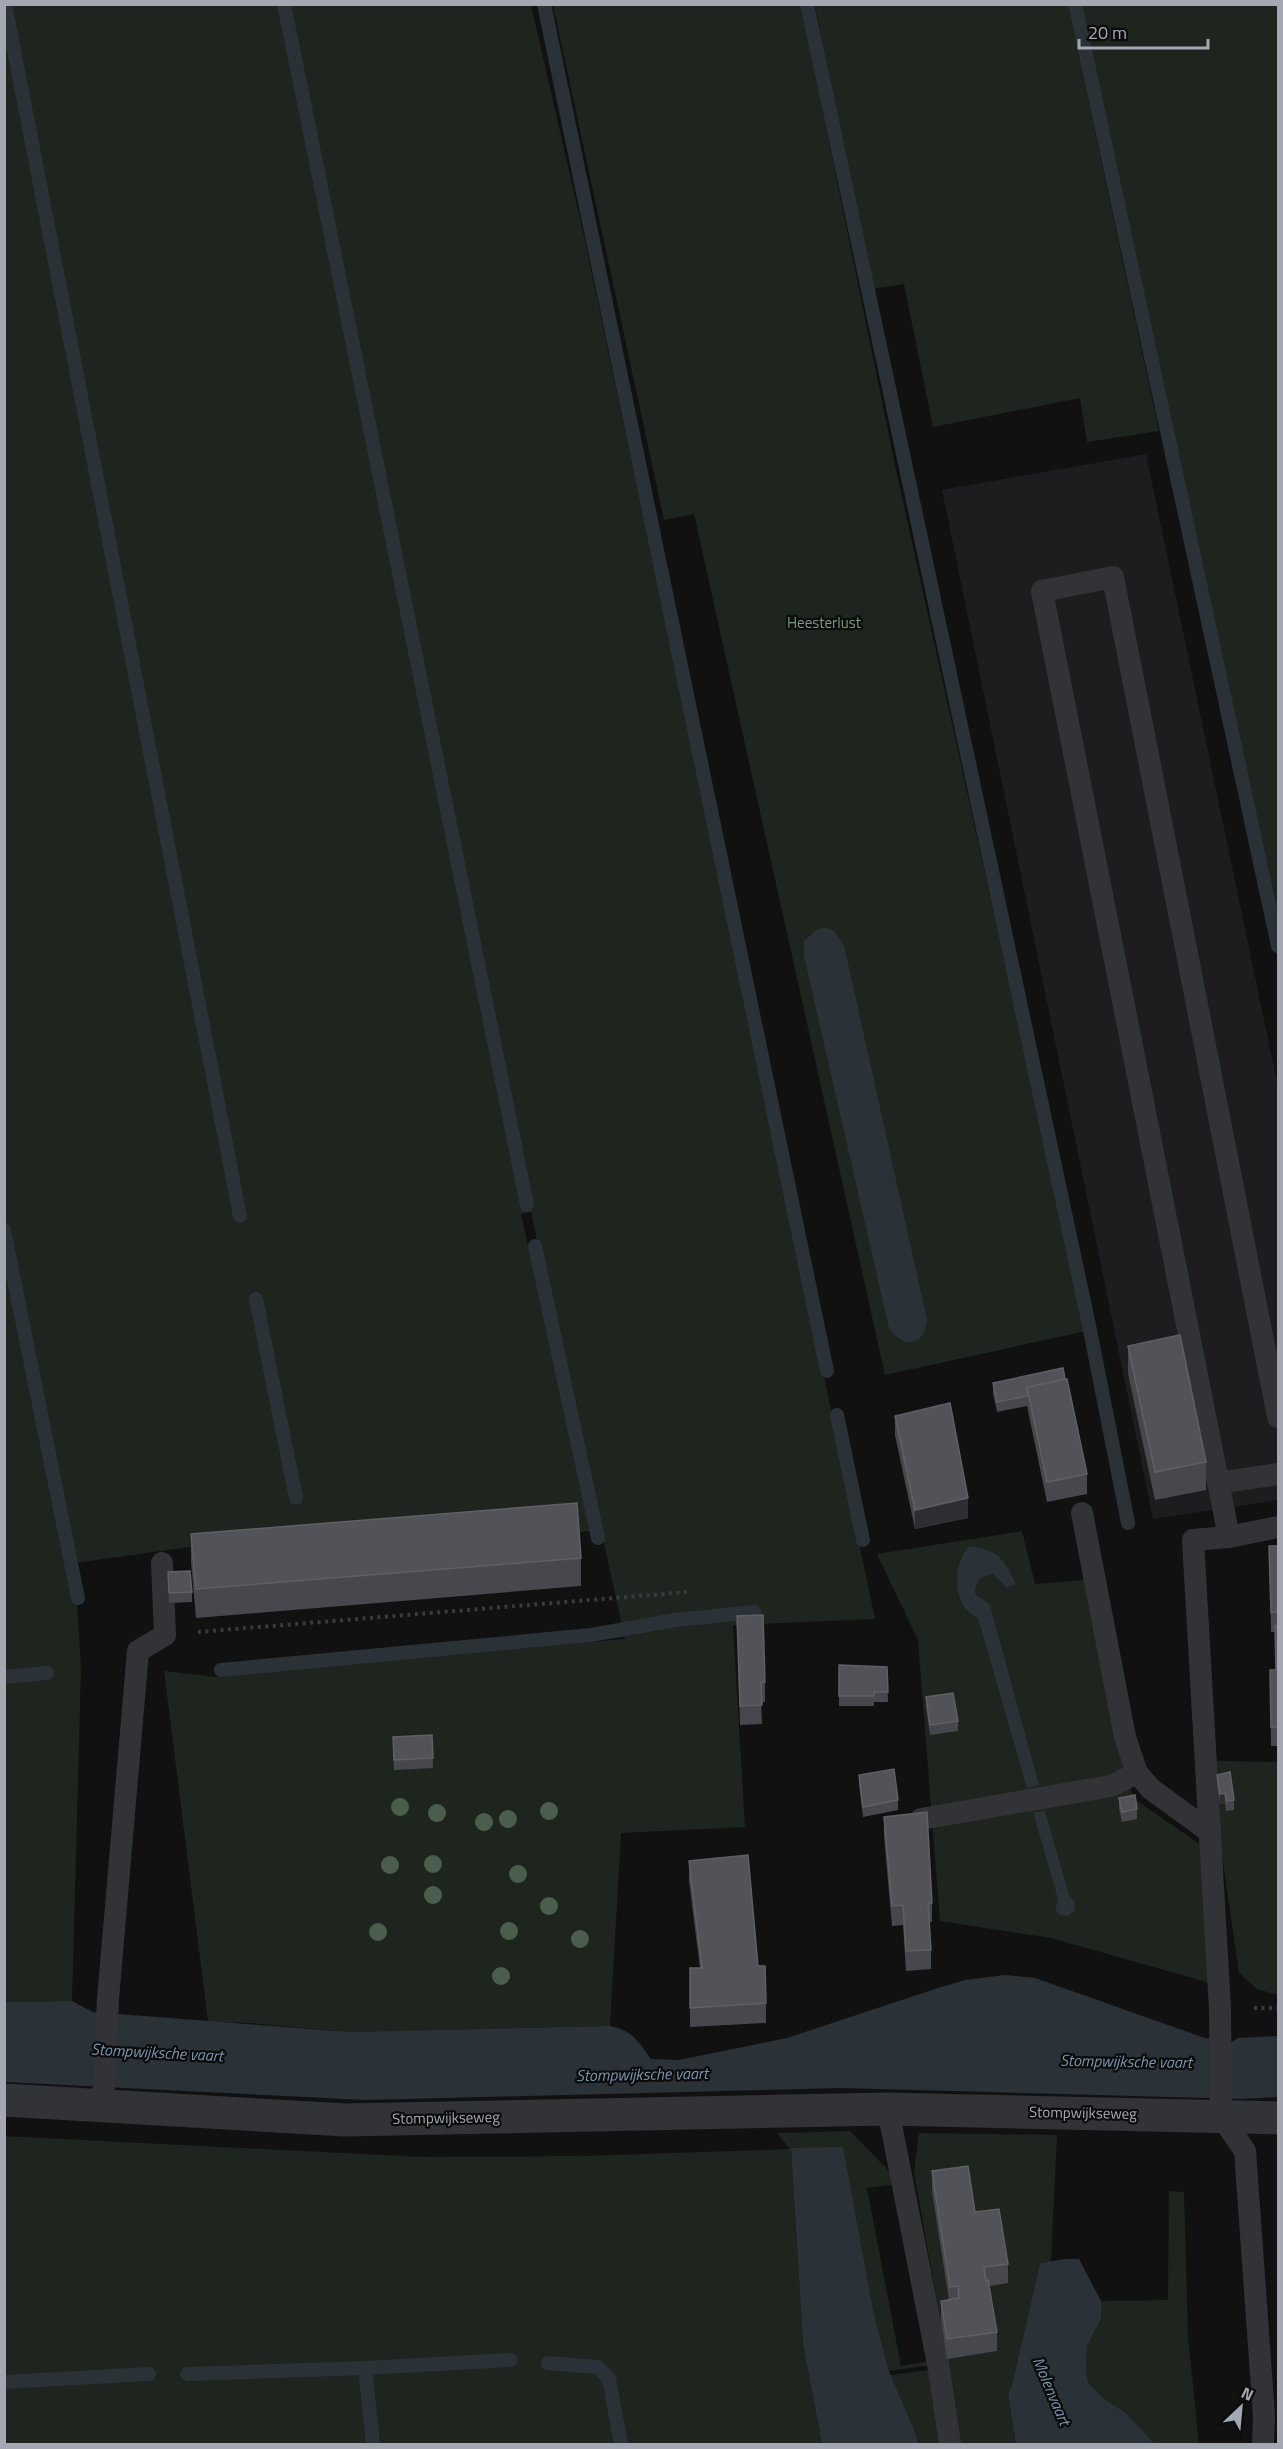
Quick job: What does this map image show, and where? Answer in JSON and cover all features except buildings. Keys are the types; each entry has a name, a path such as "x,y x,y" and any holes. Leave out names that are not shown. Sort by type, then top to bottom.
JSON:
{"street":[{"name":"Stompwijkseweg","path":"4,2100 103,2099 345,2120 888,2109 1222,2107 1278,2118"}],"lane":[{"path":"1229,1537 1042,591 1113,577 1278,1417"},
{"path":"1218,1483 1278,1474"},
{"path":"1082,1513 1125,1737 1137,1773 1151,1789 1210,1832"},
{"path":"1263,2445 1271,2416 1245,2151 1222,2107 1221,2030 1193,1540 1229,1537 1278,1527"},
{"path":"103,2099 108,1999 138,1651 165,1635 162,1563"},
{"path":"921,1819 1111,1786 1137,1773"},
{"path":"888,2109 938,2364 950,2445"}],"path":[{"path":"165,1635 688,1592"}],"shaded area":[{"path":"1146,454 1278,1087 1278,1500 1153,1519 942,490"}],"green space":[{"path":"4,5 531,5 584,236 875,1619 733,1625 745,1827 621,1833 610,2026 350,2032 251,2023 208,2022 164,1671 215,1677 625,1639 531,1212 521,1214 592,1531 192,1560 190,1547 74,1563 4,1215"},
{"name":"Heesterlust","path":"553,5 801,5 896,470 1086,1331 885,1375 694,514 664,520"},
{"path":"815,5 1068,5 1159,431 1087,442 1080,398 933,427 904,284 871,289"},
{"path":"1080,5 1278,5 1278,924 1169,431"},
{"path":"4,1230 77,1604 81,1668 72,2001 5,2002"},
{"path":"1022,1531 1035,1584 1085,1580 1133,1798 1201,1845 1210,1983 1051,1938 940,1921 918,1640 877,1554"},
{"path":"1217,1761 1278,1762 1278,1995 1257,1989 1239,1973 1213,1792"},
{"path":"850,2131 887,2169 897,2184 867,2188 901,2366 930,2361 931,2365 889,2371 873,2310 791,2149 803,2344 822,2444 5,2444 4,2136 423,2157 582,2156 790,2149 777,2133"},
{"path":"919,2133 1057,2135 1051,2262 1040,2263 1008,2394 1016,2444 959,2444 948,2364 914,2172"},
{"path":"1169,2191 1184,2192 1188,2337 1199,2444 1155,2444 1126,2413 1103,2398 1088,2384 1087,2346 1101,2319 1101,2301 1168,2300"},
{"path":"928,2370 939,2444 918,2444 891,2375"}],"water":[{"path":"824,927 834,931 844,945 927,1320 922,1336 912,1342 901,1339 889,1328 804,956 804,941 815,931"},
{"path":"969,1546 987,1550 999,1557 1016,1584 1007,1588 993,1574 988,1575 979,1580 975,1594 990,1605 1039,1785 1027,1788 978,1618 966,1609 960,1598 957,1574 961,1559"},
{"path":"1045,1811 1069,1895 1075,1902 1074,1911 1068,1916 1060,1915 1055,1909 1058,1899 1033,1812"},
{"name":"Stompwijksche vaart","path":"1005,1975 1035,1978 1205,2038 1232,2042 1238,2038 1278,2036 1278,2097 1241,2099 841,2088 366,2100 5,2082 5,2002 72,2001 93,2012 350,2032 610,2026 630,2034 651,2059 679,2060 787,2038 965,1980"},
{"path":"843,2147 873,2310 889,2371 916,2434 918,2444 822,2444 803,2344 791,2148"},
{"name":"Molenvaart","path":"1079,2259 1101,2301 1101,2319 1087,2346 1088,2383 1103,2398 1126,2413 1155,2444 1016,2444 1008,2394 1040,2263"}],"waterway":[{"path":"5,4 240,1216"},
{"path":"284,4 527,1205"},
{"path":"544,4 827,1371"},
{"path":"807,4 1090,1330 1128,1523"},
{"path":"1075,4 1278,946"},
{"path":"4,1230 78,1598"},
{"path":"535,1246 598,1538"},
{"path":"256,1299 296,1498"},
{"path":"837,1415 863,1540"},
{"path":"221,1670 591,1635 676,1620 754,1612"},
{"path":"4,1677 47,1673"},
{"path":"187,2374 510,2360"},
{"path":"548,2363 598,2367 609,2379 621,2444"},
{"path":"365,2368 373,2444"},
{"path":"4,2382 149,2374"}]}
